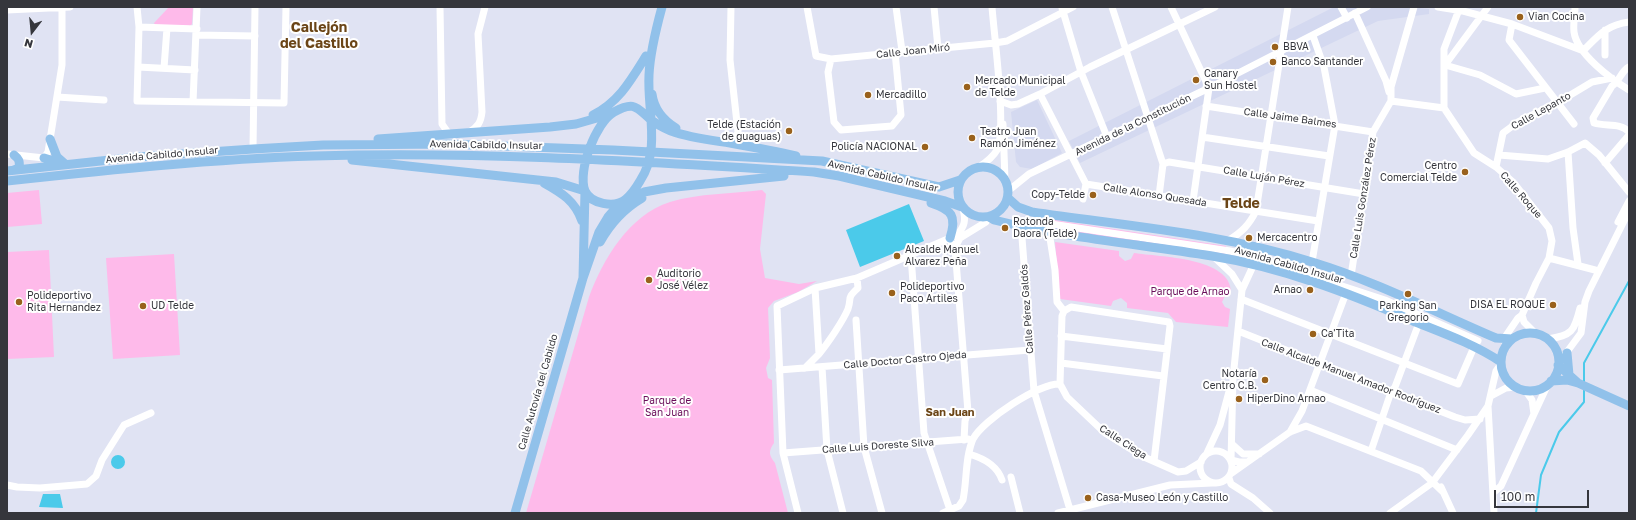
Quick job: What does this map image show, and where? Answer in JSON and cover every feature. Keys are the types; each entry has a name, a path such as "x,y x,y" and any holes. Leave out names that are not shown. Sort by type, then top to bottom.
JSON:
{"main road":[{"path":"585,191 585,167 592,144 601,126 628,95 641,72 662,8"},
{"path":"623,201 635,189 646,170 652,140 649,73 655,32"},
{"path":"576,124 601,111 623,92 646,56"},
{"path":"649,73 653,100 659,113 668,124 687,135"},
{"path":"323,145 576,124 613,113 624,107 633,106 640,109 650,119 667,129 687,135 822,161"},
{"path":"50,139 57,157 65,164"},
{"name":"Avenida Cabildo Insular","path":"11,170 138,157 253,149 323,145 447,144 614,150 822,161 939,186 960,180"},
{"path":"10,154 19,160 20,164 19,168 11,170"},
{"name":"Avenida Cabildo Insular","path":"7,180 140,167 315,156 445,154 613,160 814,172 839,176 906,192 963,208"},
{"path":"315,156 541,182 556,182 585,191 592,199 608,204 623,201 644,192 814,172"},
{"path":"44,158 65,164"},
{"path":"979,167 994,169 1005,180 1008,194 1001,210 988,217 974,216 963,208 957,194 960,180 965,174 979,167"},
{"path":"541,182 563,193 573,202 585,229"},
{"path":"588,262 604,234 618,218 632,204 657,190"},
{"name":"Calle Autovía del Cabildo","path":"583,278 585,191"},
{"path":"906,192 942,207 951,214 954,225 950,239"},
{"name":"Avenida Cabildo Insular","path":"1008,194 1018,207 1032,212 1229,240 1312,262 1351,276 1496,338 1507,339"},
{"name":"Calle Autovía del Cabildo","path":"515,513 588,262 599,232 608,217 623,201"},
{"name":"Avenida Cabildo Insular","path":"988,217 1024,228 1213,256 1254,264 1346,293 1419,323 1476,344 1501,363"},
{"path":"1550,383 1557,373 1558,357 1555,347 1548,339 1535,333 1519,335 1507,339 1501,363 1505,377 1516,387 1533,391 1550,383 1567,380 1578,383 1629,406"},
{"path":"1568,353 1569,375"},
{"path":"1558,364 1578,383"}],"street":[{"path":"7,10 70,7"},
{"path":"137,7 139,27 137,101 254,103 284,103 286,7"},
{"path":"193,102 198,7"},
{"path":"253,149 255,7"},
{"path":"440,7 442,124 448,134"},
{"path":"468,133 476,129 481,120 482,112 478,34 485,7"},
{"path":"730,143 736,137 738,132 730,60 731,7"},
{"path":"806,7 816,56 831,59 828,72 834,122 841,130 892,126 901,115 896,7"},
{"path":"934,7 938,48"},
{"path":"992,7 1000,105 1004,130 1005,180"},
{"name":"Calle Joan Miró","path":"831,59 1007,41 1062,9 1073,7"},
{"path":"1112,7 1163,164 1159,196"},
{"path":"1171,7 1209,88 1193,201"},
{"path":"1000,105 1018,104 1083,75 1126,50 1215,7"},
{"path":"1229,240 1243,231 1251,222 1256,211 1288,7"},
{"path":"1341,7 1347,18"},
{"name":"Avenida de la Constitución","path":"1008,194 1029,174 1280,53 1367,7"},
{"path":"1391,102 1391,88 1414,7"},
{"path":"1438,7 1459,9 1483,15 1573,45 1582,50 1615,81 1629,90"},
{"path":"1445,65 1488,7"},
{"path":"1575,7 1574,33 1582,50"},
{"path":"10,154 44,158 48,152 63,49 62,8"},
{"path":"1062,9 1083,75 1107,137"},
{"path":"1391,102 1444,108 1444,49 1459,9"},
{"path":"1355,13 1386,82 1391,102"},
{"path":"1582,50 1614,24 1629,22"},
{"path":"1512,24 1509,40 1574,124"},
{"path":"139,27 254,36"},
{"path":"164,68 167,28"},
{"path":"1605,30 1605,55"},
{"path":"1312,262 1335,125 1324,67 1313,36"},
{"path":"1445,65 1480,75 1516,94 1545,88"},
{"path":"138,67 195,70"},
{"path":"1605,163 1629,135 1626,128 1618,125 1604,126 1594,123 1593,118 1615,81 1625,69 1629,67"},
{"name":"Calle Lepanto","path":"1496,167 1503,133 1518,122 1557,103 1592,82 1615,81"},
{"path":"1040,94 1086,184 1083,199"},
{"path":"57,98 104,100"},
{"name":"Calle Luis González Pérez","path":"1351,276 1373,132 1391,102"},
{"path":"979,167 997,150 1000,105"},
{"name":"Calle Jaime Balmes","path":"1206,106 1373,132"},
{"name":"Calle Roque","path":"1444,108 1474,153 1496,167 1513,182 1549,228 1552,241 1549,258 1522,315 1518,318 1507,339"},
{"path":"1202,137 1329,156"},
{"path":"1498,155 1548,159 1568,152 1585,143 1605,163 1629,192"},
{"path":"1568,152 1573,228 1578,264"},
{"name":"Calle Luján Pérez","path":"1163,164 1170,162 1198,166 1364,194"},
{"name":"Calle Alonso Quesada","path":"1086,184 1318,221"},
{"path":"1548,339 1565,336 1573,330 1584,296 1595,270 1629,201"},
{"path":"798,513 783,453 777,306 815,288 857,278 950,239 964,228 966,218 963,208"},
{"path":"1558,364 1568,353 1580,333 1584,308 1589,291 1629,211"},
{"path":"955,248 960,238 986,222 988,217"},
{"path":"1038,222 1230,251 1267,259 1272,263 1385,300 1476,344 1458,384 1241,299"},
{"name":"Calle Pérez Galdós","path":"1024,228 1022,238 1034,391 1070,511"},
{"path":"1049,232 1057,302 1064,311"},
{"path":"950,239 955,248 968,412 965,421 964,440"},
{"path":"911,256 924,433 948,512 959,506 963,500 969,454 974,439 998,414 1034,391 1054,384 1060,384 1062,316 1064,311 1071,308 1168,322 1170,326 1154,461"},
{"path":"1213,256 1232,274 1242,290"},
{"path":"1549,258 1578,264 1595,270"},
{"path":"1254,264 1242,290 1233,378 1231,460 1233,466 1230,475 1231,484 1252,498 1270,513"},
{"path":"804,368 827,345 848,308 849,296 858,288 857,278"},
{"path":"815,288 819,354"},
{"path":"1290,432 1302,411 1346,293"},
{"path":"1522,315 1524,322 1535,333"},
{"path":"856,320 860,363 864,447 882,513"},
{"path":"1371,451 1383,420 1391,392 1419,323"},
{"name":"Calle Alcalde Manuel Amador Rodríguez","path":"1238,330 1320,364 1465,420 1480,418"},
{"path":"1061,336 1167,349"},
{"name":"Calle Doctor Castro Ojeda","path":"779,370 1030,350"},
{"path":"1061,363 1163,376"},
{"path":"1390,513 1436,478 1457,450 1488,406 1496,371 1501,363"},
{"path":"822,367 827,450 843,513"},
{"path":"1208,454 1220,425 1233,378"},
{"path":"1494,492 1501,486 1550,383"},
{"name":"Calle Ciega","path":"1060,384 1067,397 1105,433 1154,461 1178,472"},
{"path":"1491,396 1506,388 1516,387"},
{"path":"1310,390 1457,450"},
{"path":"1525,390 1532,400 1534,414"},
{"path":"1488,406 1494,513"},
{"path":"1302,411 1302,420 1306,426 1436,478 1452,513"},
{"path":"7,485 40,488 87,484 96,476 102,460 124,425 151,413"},
{"path":"1480,418 1489,424"},
{"path":"1465,420 1469,426 1468,435"},
{"path":"1058,513 1176,484 1224,482 1230,475 1290,432 1306,426"},
{"name":"Calle Luis Doreste Silva","path":"783,453 974,439"},
{"path":"1232,444 1243,454 1259,454"},
{"path":"1176,484 1178,472 1186,471 1201,462 1212,451 1223,452 1231,460 1248,462"},
{"path":"969,454 990,463 1000,474 1002,480"},
{"path":"1201,462 1201,472 1203,477 1212,483"},
{"path":"1421,471 1436,478"},
{"path":"1011,477 1020,513"}],"shaded area":[{"path":"1334,7 1410,7 1429,9 1429,14 1378,21 1080,163 1069,141"},
{"path":"1037,100 1062,153 1032,169 1020,167 1016,162 1011,112"}],"green space":[{"path":"169,7 193,7 192,24 190,26 155,25 154,23"},
{"path":"39,190 42,224 7,227 7,193"},
{"name":"Parque de San Juan","path":"762,190 766,194 760,249 765,278 799,284 817,281 798,292 774,301 768,308 770,358 766,368 768,378 772,380 774,443 770,453 771,458 775,463 788,513 526,513 589,297 602,268 619,240 642,217 655,208 670,202 704,195"},
{"path":"1041,218 1226,246 1225,255 1041,229"},
{"name":"Parque de Arnao","path":"1055,242 1119,251 1119,256 1125,261 1131,259 1134,253 1192,261 1220,272 1228,281 1231,293 1225,296 1222,302 1225,307 1230,309 1228,327 1176,322 1168,313 1127,308 1127,303 1121,298 1113,301 1111,306 1060,299"},
{"path":"49,250 54,357 7,359 7,252"},
{"name":"UD Telde","path":"174,254 180,355 113,359 106,258"}],"water":[{"path":"909,204 924,241 860,267 846,230"},
{"path":"115,455 121,455 125,459 125,465 121,469 115,469 111,465 111,459"},
{"path":"43,494 60,494 63,508 39,507"}],"waterway":[{"path":"1584,382 1584,363 1629,281"},
{"path":"1536,513 1541,475 1559,432 1584,402 1584,389"}],"place":[{"name":"Vian Cocina","path":"1520,17"},
{"name":"BBVA","path":"1275,47"},
{"name":"Banco Santander","path":"1273,62"},
{"name":"Canary Sun Hostel","path":"1196,80"},
{"name":"Mercado Municipal de Telde","path":"967,87"},
{"name":"Mercadillo","path":"868,95"},
{"name":"Telde (Estación de guaguas)","path":"789,131"},
{"name":"Teatro Juan Ramón Jiménez","path":"972,138"},
{"name":"Policía NACIONAL","path":"925,147"},
{"name":"Centro Comercial Telde","path":"1465,172"},
{"name":"Copy-Telde","path":"1093,195"},
{"name":"Rotonda Daora (Telde)","path":"1005,228"},
{"name":"Mercacentro","path":"1249,238"},
{"name":"Alcalde Manuel Alvarez Peña","path":"897,256"},
{"name":"Auditorio José Vélez","path":"649,280"},
{"name":"Arnao","path":"1310,290"},
{"name":"Polideportivo Paco Artiles","path":"892,293"},
{"name":"Parking San Gregorio","path":"1408,294"},
{"name":"Polideportivo Rita Hernandez","path":"19,302"},
{"name":"DISA EL ROQUE","path":"1553,305"},
{"name":"UD Telde","path":"143,306"},
{"name":"Ca'Tita","path":"1313,334"},
{"name":"Notaría Centro C.B.","path":"1265,380"},
{"name":"HiperDino Arnao","path":"1239,399"},
{"name":"Casa-Museo León y Castillo","path":"1088,498"}],"district":[{"name":"Callejón del Castillo","path":"319,36"},
{"name":"Telde","path":"1241,204"},
{"name":"San Juan","path":"950,413"}]}
